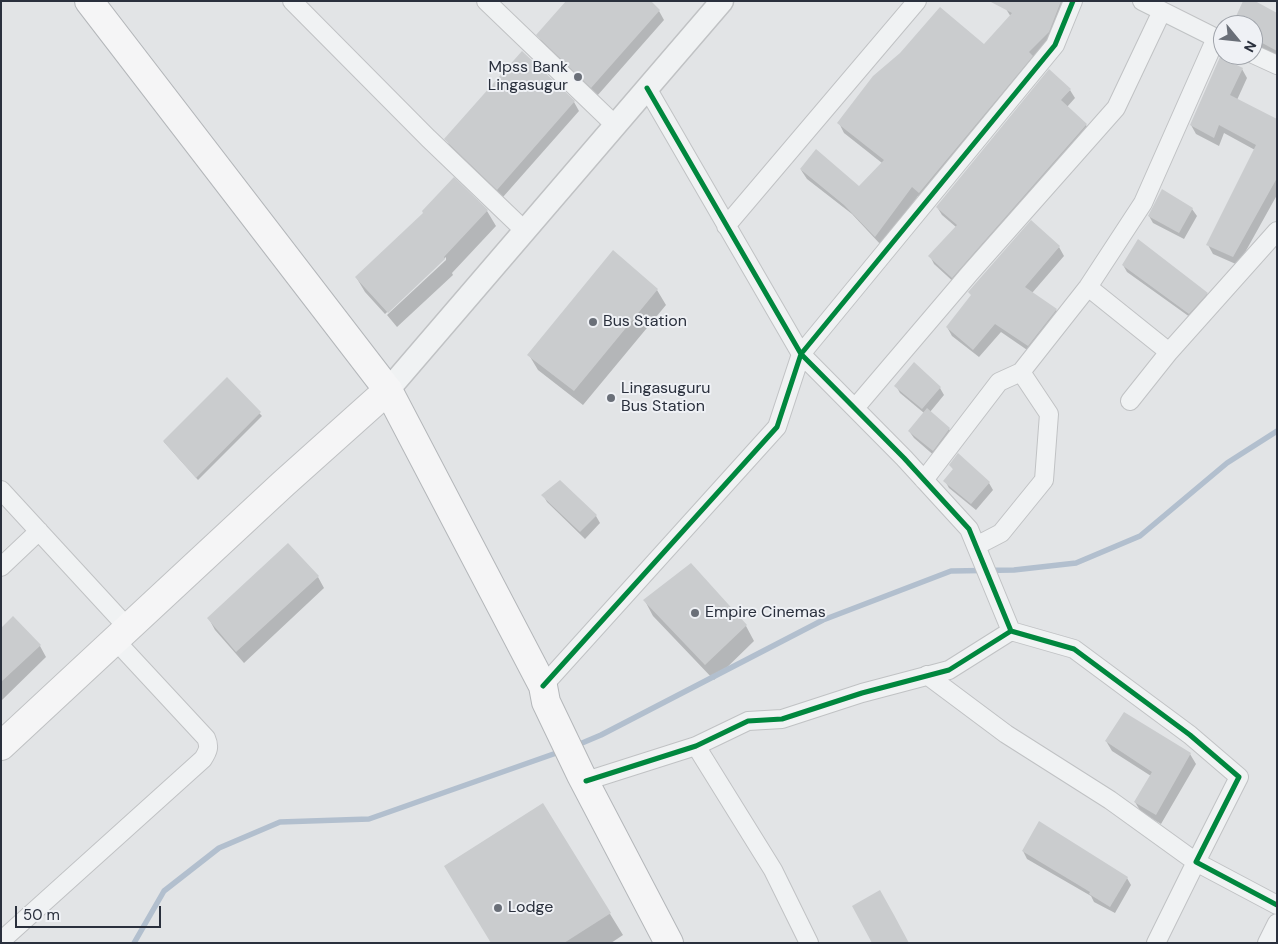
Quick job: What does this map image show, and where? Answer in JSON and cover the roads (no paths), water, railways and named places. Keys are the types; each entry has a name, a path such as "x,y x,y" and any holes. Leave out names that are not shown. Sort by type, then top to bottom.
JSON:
{"main road":[{"path":"89,1 388,390 669,943"},
{"path":"1,746 283,484 388,390"}],"street":[{"path":"292,1 525,231"},
{"path":"486,1 615,125"},
{"path":"388,390 722,1"},
{"path":"726,226 917,1"},
{"path":"544,694 776,427 801,354 1055,45 1073,1"},
{"path":"1142,1 1213,37"},
{"path":"855,408 970,273 1116,108 1162,12"},
{"path":"924,480 999,382 1021,372 1088,287 1143,203 1213,53"},
{"path":"1263,59 1277,65"},
{"path":"647,88 801,354 855,408 969,529 1011,631"},
{"path":"1130,401 1169,352 1277,231"},
{"path":"1088,287 1169,352"},
{"path":"976,546 1002,533 1044,480 1049,414 1021,372"},
{"path":"1,490 39,531 206,738 209,746 208,752 203,759 1,941"},
{"path":"1,567 39,531"},
{"path":"584,778 696,746 748,721 782,719 862,693 949,670 1011,631 1074,649 1190,735 1239,777 1156,943"},
{"path":"927,675 1006,734 1110,800 1196,862 1277,905"},
{"path":"696,746 773,870 810,943"},
{"path":"1267,943 1277,923"}],"waterway":[{"path":"575,746 601,735 823,620 951,571 1014,570 1076,563 1140,536 1227,463 1277,431"},
{"path":"134,943 164,891 219,848 280,822 369,819 562,751"}],"place":[{"name":"Mpss Bank Lingasugur","path":"578,77"},
{"name":"Bus Station","path":"593,322"},
{"name":"Lingasuguru Bus Station","path":"611,398"},
{"name":"Empire Cinemas","path":"695,613"},
{"name":"Lodge","path":"498,908"}]}
